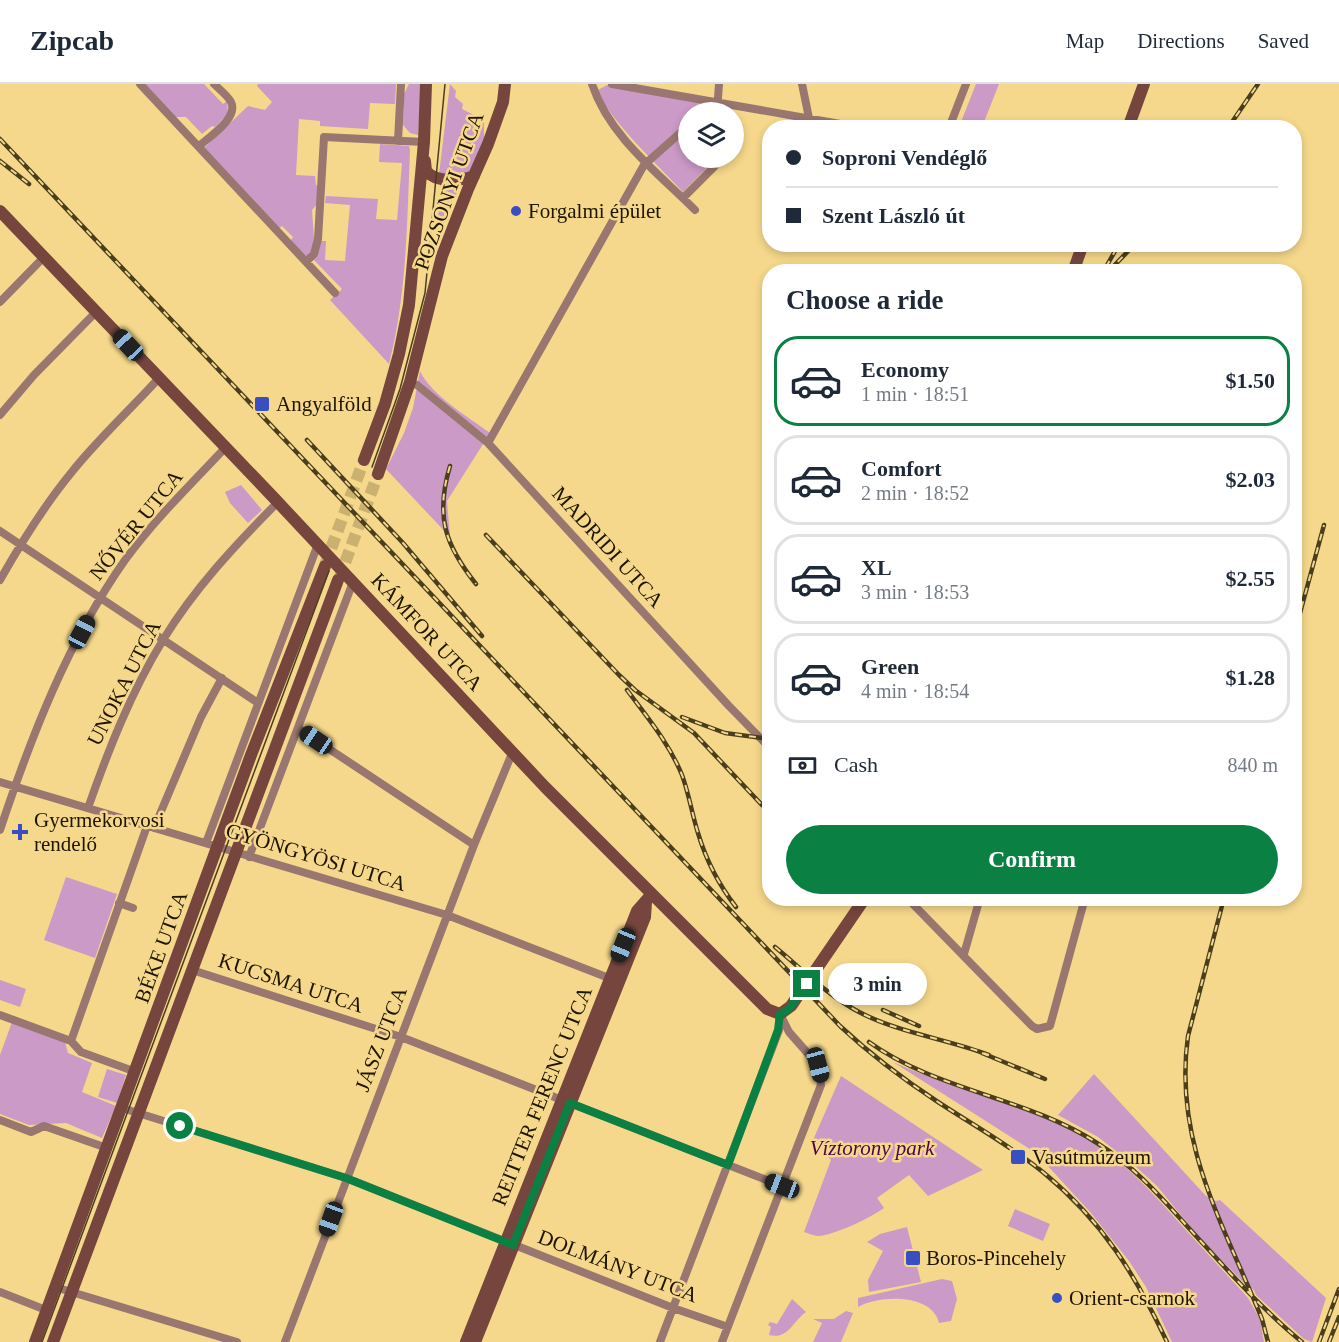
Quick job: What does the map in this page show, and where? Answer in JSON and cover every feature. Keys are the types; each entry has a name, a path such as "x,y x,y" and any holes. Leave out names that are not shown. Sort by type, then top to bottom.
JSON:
{"main road":[{"name":"POZSONYI UTCA","path":"364,459 385,404 399,357 412,283 424,142 426,84"},
{"name":"POZSONYI UTCA","path":"411,382 442,256 503,102 505,84"},
{"path":"1131,120 1144,84"},
{"path":"424,142 425,166 430,175 463,180 474,176"},
{"name":"KÁMFOR UTCA","path":"0,211 318,544 649,898 767,1009 780,1014"},
{"path":"378,474 411,382"},
{"name":"BÉKE UTCA","path":"35,1342 256,744 325,566"},
{"name":"BÉKE UTCA","path":"53,1342 338,580"},
{"name":"REITTER FERENC UTCA","path":"466,1342 509,1243 613,980 645,917 649,898"},
{"path":"780,1014 791,1006 860,906"},
{"name":"REITTER FERENC UTCA","path":"475,1342 509,1243"}],"street":[{"path":"140,84 335,293"},
{"path":"199,146 231,117 233,110 231,102 214,84"},
{"path":"398,141 401,84"},
{"path":"592,84 598,103 607,116 646,163 695,210"},
{"path":"612,84 717,102 718,84"},
{"path":"802,84 809,118"},
{"path":"952,120 966,84"},
{"path":"744,107 820,120"},
{"path":"488,443 646,163 678,135"},
{"name":"POZSONYI UTCA","path":"306,262 314,254 318,238 324,137 424,142"},
{"path":"683,198 713,168"},
{"path":"0,302 44,257"},
{"path":"0,415 34,375 96,312"},
{"path":"0,580 20,545 71,473 159,378"},
{"name":"MADRIDI UTCA","path":"411,382 488,443 762,739"},
{"name":"NŐVÉR UTCA","path":"0,830 15,786 63,667 101,597 126,559 166,509 226,447"},
{"name":"UNOKA UTCA","path":"88,808 127,710 163,640 195,595 278,502"},
{"path":"0,531 258,703"},
{"path":"206,843 318,544"},
{"path":"249,857 353,582"},
{"path":"71,1041 119,903 201,717 222,678"},
{"path":"299,729 474,845"},
{"name":"JÁSZ UTCA","path":"285,1342 474,845 513,751"},
{"name":"GYÖNGYÖSI UTCA","path":"0,782 447,915 613,980"},
{"path":"119,903 133,908"},
{"path":"916,906 1037,1029 1050,1026 1083,906"},
{"path":"964,954 978,906"},
{"name":"KUCSMA UTCA","path":"192,970 401,1037 782,1186"},
{"path":"660,1342 778,1030 780,1014"},
{"name":"KÁMFOR UTCA","path":"780,1014 789,1032 818,1065 821,1077 820,1091 782,1186"},
{"path":"0,1015 71,1041 81,1052 136,1072"},
{"name":"DOLMÁNY UTCA","path":"122,1108 346,1178 673,1308 728,1327"},
{"path":"0,1120 30,1132 44,1126 107,1148"},
{"path":"722,1342 782,1186"},
{"path":"55,1287 237,1342"},
{"path":"0,1292 46,1310"}],"green space":[{"path":"140,84 204,84 223,104 227,101 228,114 215,127 212,126 202,134 186,117 170,117"},
{"path":"258,84 396,84 395,104 370,103 368,129 320,126 320,121 299,119 296,175 315,176 318,186 318,203 312,210 313,252 306,258 290,241 293,237 282,226 278,229 204,148 248,106 265,110 272,102 257,86"},
{"path":"409,84 422,84 418,135 410,133 403,125 404,94"},
{"path":"450,84 456,91 455,97 463,104 462,109 484,120 484,140 469,174 439,174"},
{"path":"976,84 999,84 985,120 962,120"},
{"path":"607,85 697,102 678,102 678,168 707,168 683,192 622,127 598,90"},
{"path":"380,144 409,146 410,150 403,285 389,364 330,300 342,289 313,259 320,241 326,241 325,260 345,261 350,205 325,203 326,196 378,199 376,219 397,220 402,163 379,162"},
{"path":"457,181 460,188 443,217 436,219 446,195 440,182"},
{"path":"420,371 441,397 490,433 447,501 450,537 386,469 404,433 413,408"},
{"path":"241,485 262,510 248,523 230,503 225,492"},
{"path":"66,877 117,894 95,958 44,940"},
{"path":"0,980 26,989 20,1007 0,1000"},
{"path":"12,1022 65,1042 68,1053 92,1063 82,1092 116,1106 102,1138 66,1123 29,1125 0,1114 0,1055"},
{"path":"893,1062 1061,1124 1115,1158 1170,1212 1248,1298 1260,1319 1264,1342 1172,1342 1146,1287 1129,1261 1091,1213 1036,1153"},
{"path":"107,1069 126,1075 117,1103 98,1097"},
{"path":"1094,1074 1206,1196 1216,1201 1220,1200 1326,1298 1312,1342 1304,1339 1256,1295 1254,1290 1242,1281 1198,1236 1157,1186 1134,1165 1098,1137 1058,1115"},
{"name":"Víztorony park","path":"841,1076 983,1170 928,1196 909,1175 877,1198 884,1208 870,1216 825,1235 816,1236 804,1232 831,1160 813,1140"},
{"path":"1015,1209 1050,1224 1043,1241 1008,1226"},
{"path":"907,1227 921,1282 869,1292 868,1280 883,1251 867,1242 880,1234"},
{"path":"942,1279 952,1281 957,1299 951,1321 939,1323 934,1313 926,1306 904,1299 879,1300 858,1307 858,1298"},
{"path":"792,1299 806,1312 786,1332 776,1336 769,1335 771,1327 768,1325 770,1322 777,1324"},
{"path":"846,1311 853,1313 841,1342 813,1342 822,1323 813,1319 834,1319"}],"tunnel":[{"path":"325,565 364,460"},
{"path":"339,579 378,474"}],"tram line":[{"path":"372,467 400,389 425,293 445,84"},
{"path":"42,1342 329,571"}],"railway":[{"path":"1233,120 1258,84"},
{"path":"0,139 840,1026 912,1084 1031,1163 1084,1211 1116,1250 1130,1272 1167,1342"},
{"path":"0,161 29,184"},
{"path":"1108,264 1114,252"},
{"path":"1116,264 1127,252"},
{"path":"307,440 403,543 482,636"},
{"path":"450,466 443,500 446,529 457,556 476,584"},
{"path":"1302,606 1324,525"},
{"path":"486,535 619,675 635,690 694,733 762,805"},
{"path":"627,690 677,763 705,853 724,890 736,907"},
{"path":"682,717 725,733 762,738"},
{"path":"1222,906 1188,1036 1185,1075 1188,1112 1205,1182 1262,1319 1268,1342"},
{"path":"775,947 825,990 859,1012 907,1031 989,1055"},
{"path":"883,1010 919,1026"},
{"path":"869,1042 895,1059 923,1072 1070,1127 1111,1152 1150,1186 1247,1291 1302,1342"},
{"path":"982,1053 1045,1079"},
{"path":"1319,1342 1339,1289"},
{"path":"1329,1342 1339,1317"}],"place":[{"name":"Forgalmi épület","path":"516,211"},
{"name":"Angyalföld","path":"262,404"},
{"name":"Gyermekorvosi rendelő","path":"20,832"},
{"name":"Vasútmúzeum","path":"1018,1157"},
{"name":"Boros-Pincehely","path":"913,1258"},
{"name":"Orient-csarnok","path":"1057,1298"}],"route":[{"path":"180,1126 346,1178 513,1245 570,1103 728,1165 778,1030 780,1014 788,1010 807,984"}]}
